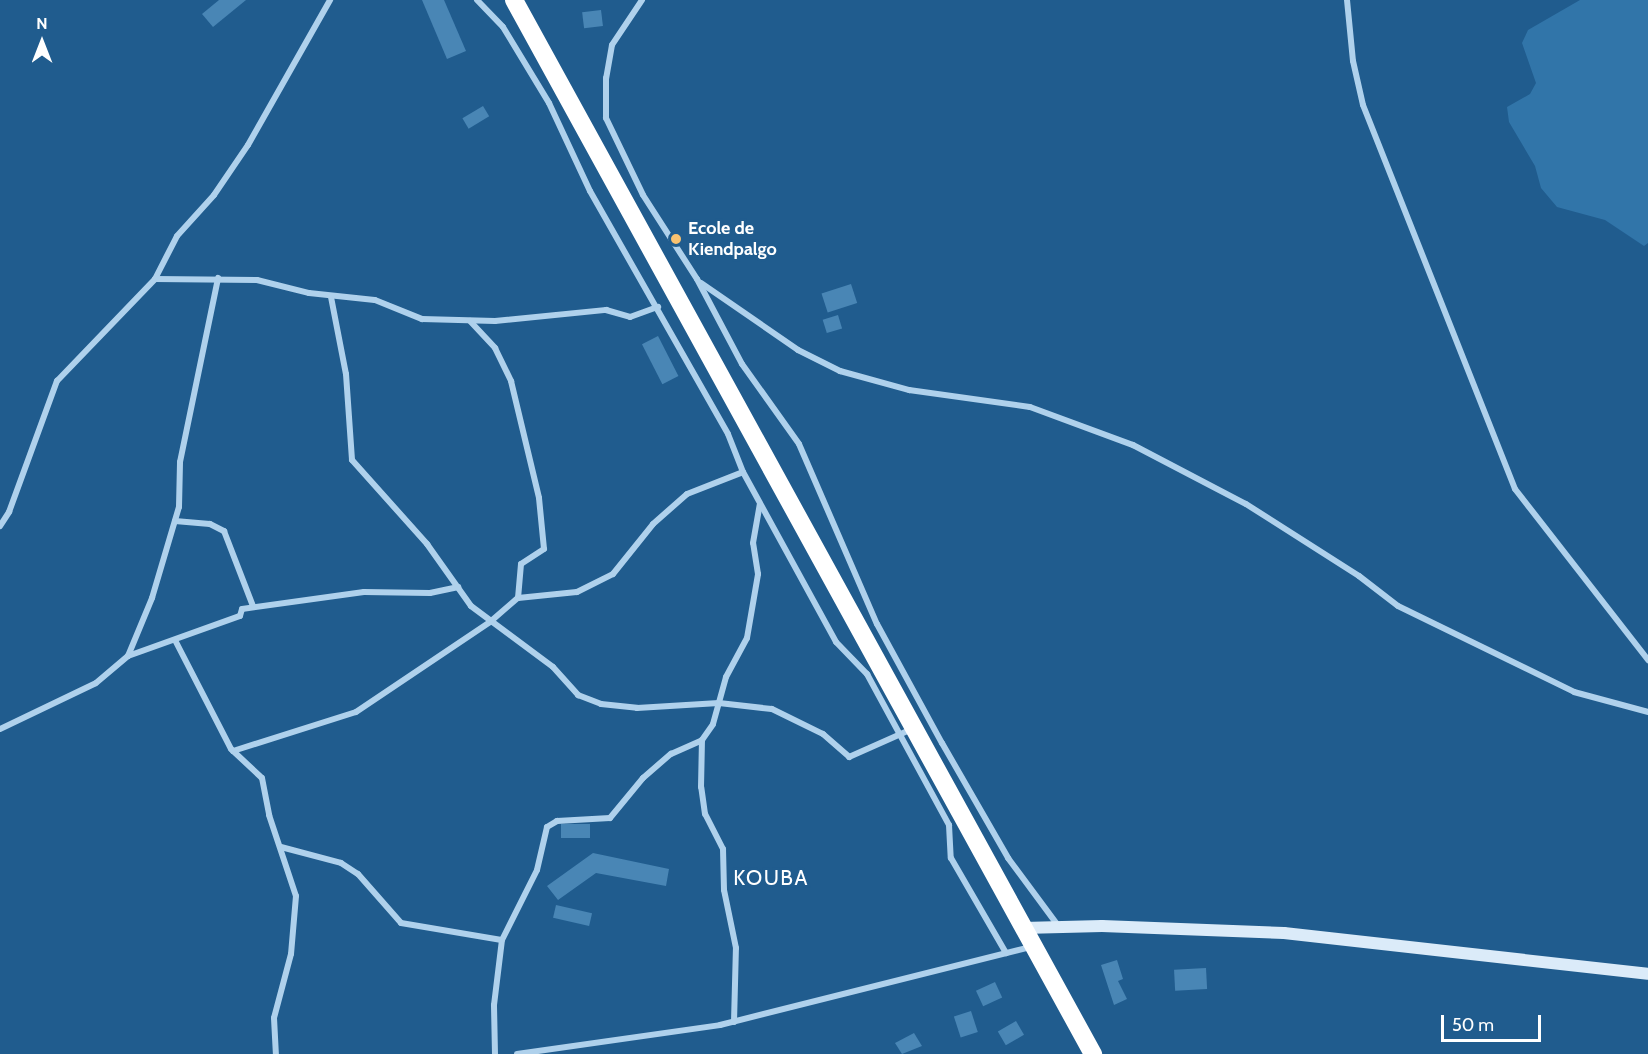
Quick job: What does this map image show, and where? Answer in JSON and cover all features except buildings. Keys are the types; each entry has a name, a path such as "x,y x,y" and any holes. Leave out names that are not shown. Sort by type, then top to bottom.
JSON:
{"highway":[{"path":"514,0 907,732 1034,946 1093,1054"}],"street":[{"path":"0,526 9,512 57,381 156,279 177,236 214,195 248,145 330,0"},
{"path":"477,0 502,27 549,103 590,191 729,434 743,472 836,642 867,674 907,732 949,825 951,858 1006,953"},
{"path":"642,0 612,45 606,78 606,118 643,195 697,279 742,364 799,444 877,624 942,743 1008,858 1059,927"},
{"path":"1347,0 1353,61 1363,105 1515,489 1648,660"},
{"path":"128,656 152,598 175,521 180,462 218,278"},
{"path":"156,279 257,280 331,297 375,300 422,319 470,321 606,310 630,316 658,307"},
{"path":"697,279 798,350 840,371 897,388 1030,407 1133,445 1246,504 1359,576 1398,606 1574,692 1648,712"},
{"path":"331,297 346,374 352,460 427,544 471,606 490,622 504,628 553,667 578,695 594,701 637,708 719,703 772,709 823,734 849,757 907,732"},
{"path":"470,321 495,348 511,381 539,498 544,549 521,564 518,598"},
{"path":"233,751 356,712 490,622 518,598 577,592 613,574 653,524 687,494 743,472"},
{"path":"495,1054 494,1005 502,940 537,870 548,828 556,821 610,818 643,778 671,754 702,740 713,724 726,677 747,638 758,574 753,543 760,505"},
{"path":"175,521 210,524 224,531 253,606"},
{"path":"0,729 96,683 128,656 176,642 240,616 242,609 364,592 430,593 458,587"},
{"path":"176,642 233,751 262,778 269,814 296,896 291,954 274,1018 276,1054"},
{"path":"702,740 701,787 705,814 723,849 724,890 736,948 734,1022"},
{"path":"281,847 341,863 358,874 401,923 502,940"},
{"path":"1023,928 1284,933 1648,974"},
{"path":"517,1054 734,1022 1034,946"}],"shaded area":[{"path":"1580,0 1648,0 1648,243 1644,246 1605,220 1557,207 1541,188 1535,166 1509,122 1507,107 1530,94 1536,83 1522,43 1528,30"}],"place":[{"name":"Ecole de Kiendpalgo","path":"676,239"}],"district":[{"name":"KOUBA","path":"771,878"}]}
